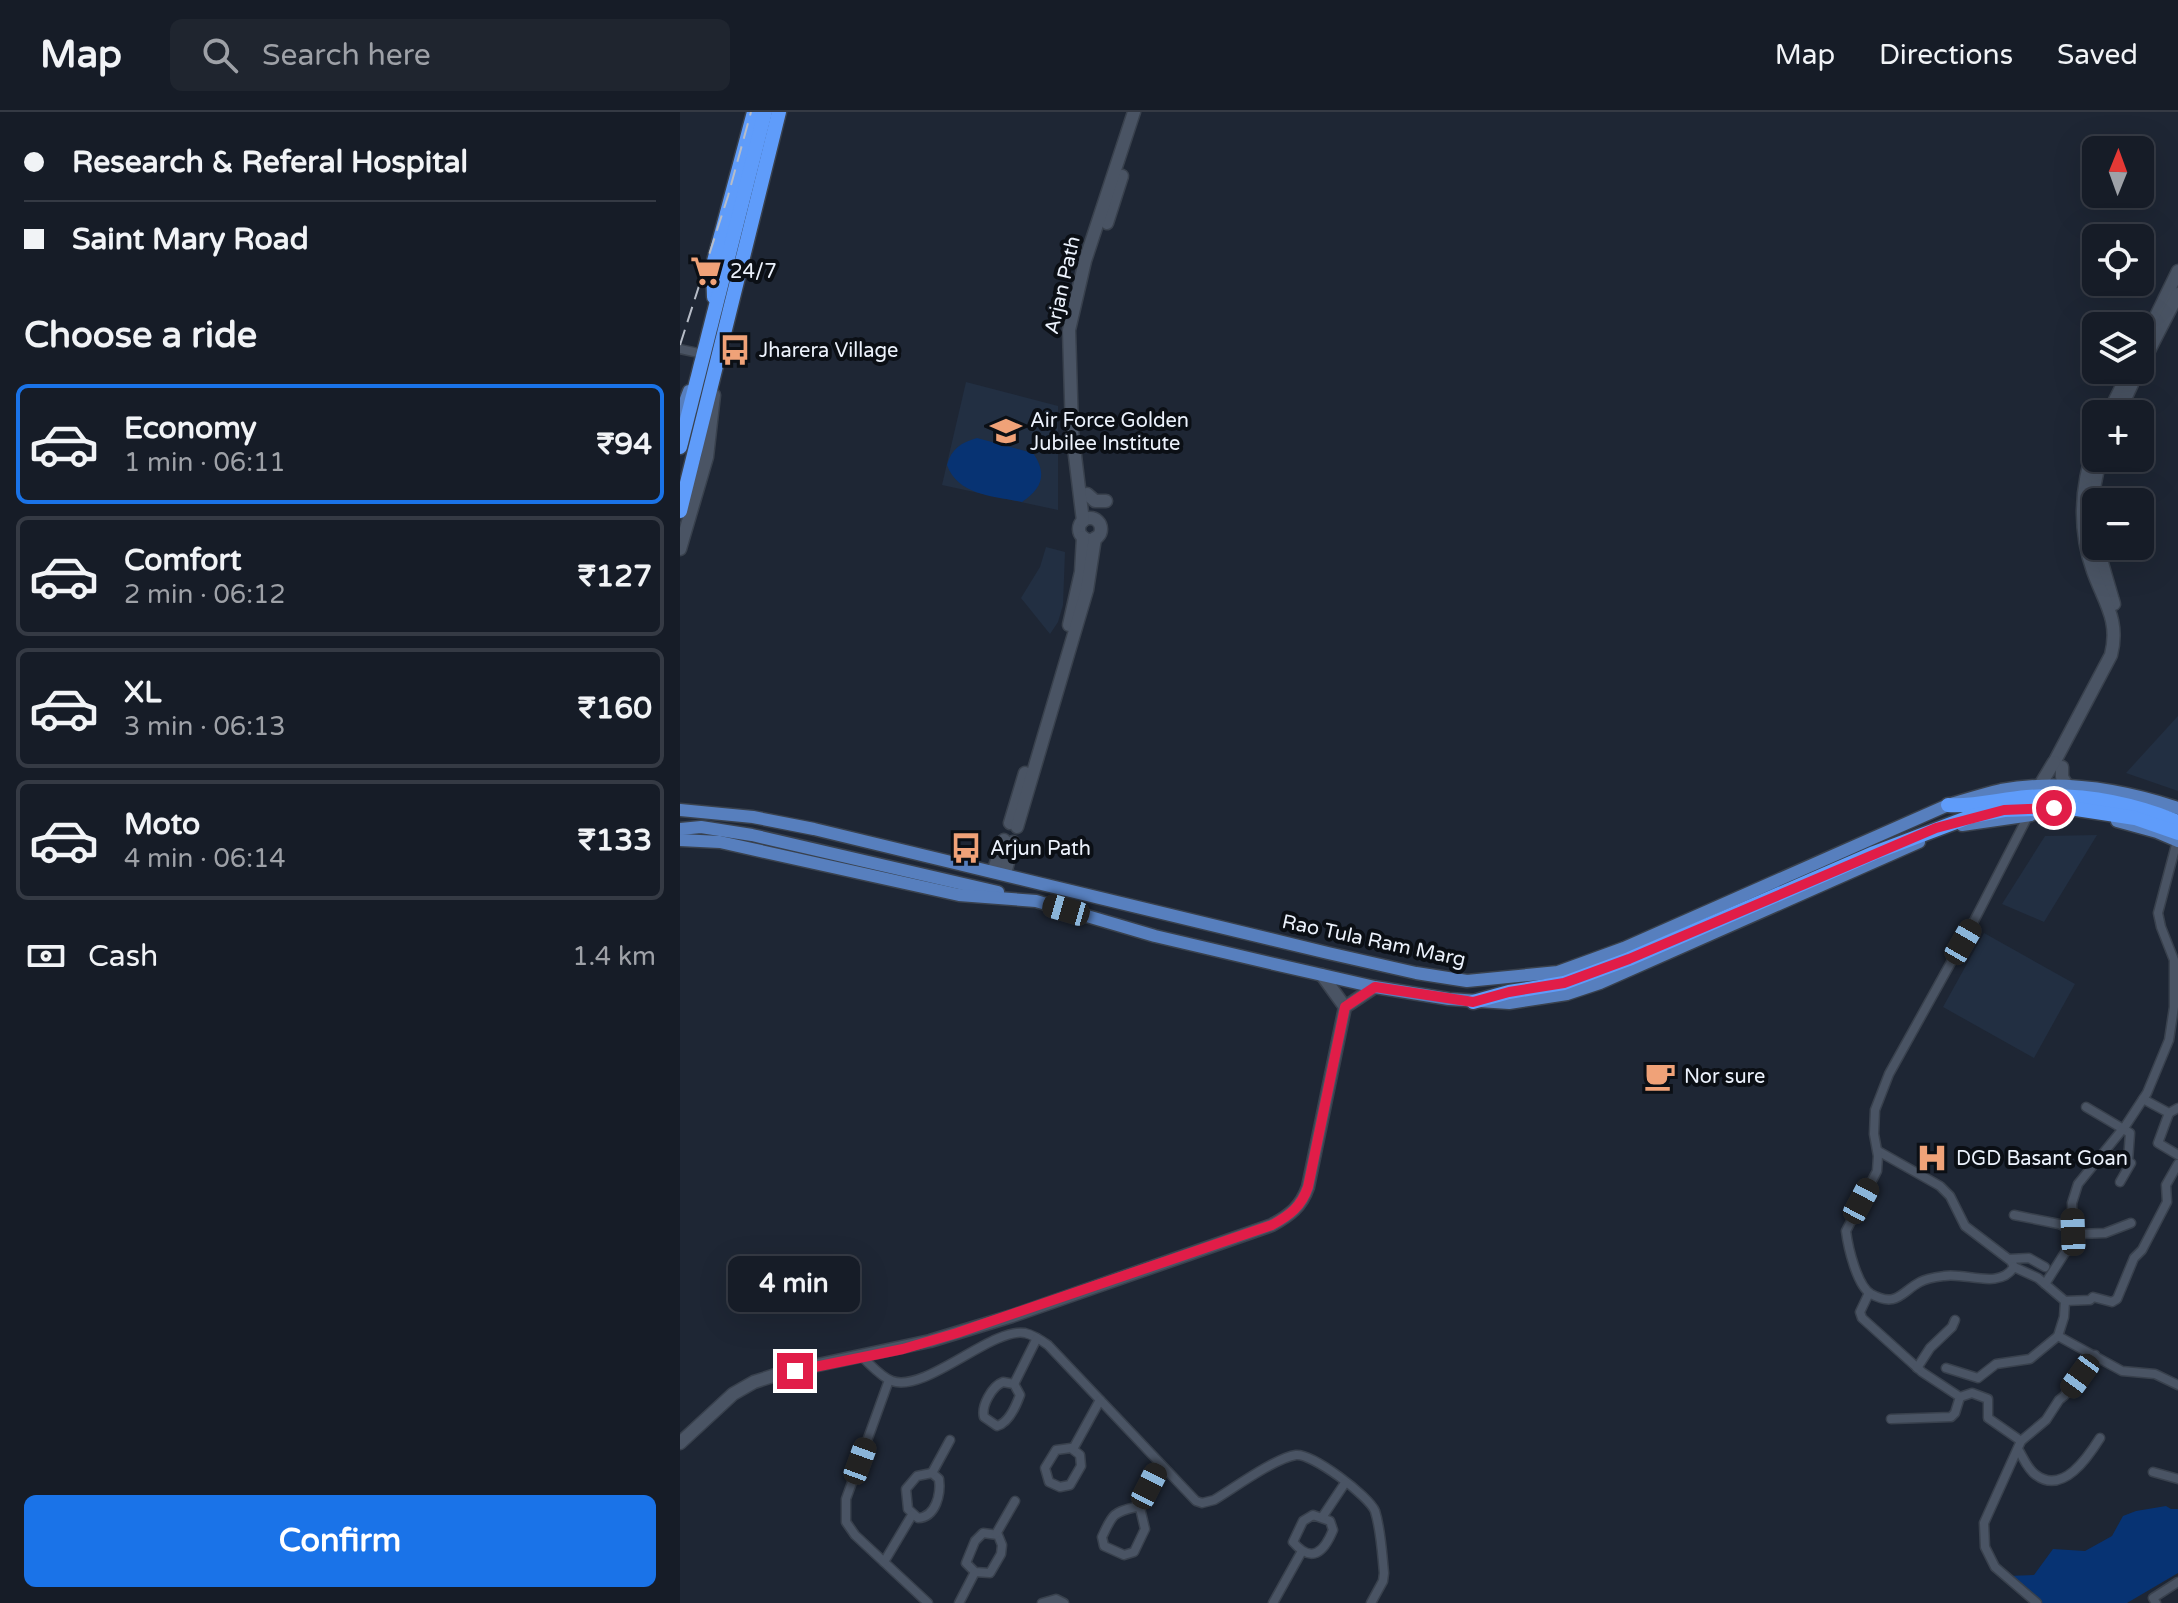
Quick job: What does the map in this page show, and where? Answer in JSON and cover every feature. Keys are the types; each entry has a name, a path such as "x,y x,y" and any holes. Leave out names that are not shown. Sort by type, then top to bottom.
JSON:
{"highway":[{"path":"715,309 712,272 754,112"},
{"path":"680,447 765,112"},
{"path":"680,511 779,112"},
{"path":"1948,805 2041,796 2090,797 2133,806 2178,822"},
{"path":"1473,1002 1509,992 1564,983 1629,959 1874,853 1972,816 2004,810 2070,808 2135,818 2178,833"}],"main road":[{"name":"Arjan Path","path":"1087,519 1072,431 1069,330 1085,261 1134,112"},
{"name":"Arjan Path","path":"1087,519 1075,379 1075,326 1093,261 1143,112"},
{"path":"2154,320 2178,271"},
{"path":"2154,340 2178,294"},
{"path":"680,415 703,354"},
{"path":"680,549 707,457 718,360"},
{"path":"2087,472 2082,512 2091,565 2115,619"},
{"path":"1087,494 1095,501 1106,501"},
{"path":"1087,519 1100,526 1099,534 1089,537 1079,529 1087,519"},
{"path":"1014,825 1087,590 1089,537"},
{"path":"2039,787 2059,763 2111,655 2115,619 2100,560"},
{"path":"2059,763 2068,787"},
{"name":"Rao Tula Ram Marg","path":"680,810 753,817 1416,973 1467,981 1558,972 1624,948 1948,805 2001,790 2068,787 2136,794 2178,808"},
{"name":"Rao Tula Ram Marg","path":"680,840 720,842 959,895 1036,901 1155,936 1375,987 1473,1002 1509,1003 1538,1000 1589,987 1638,968 1938,833 1967,824 2028,815 2095,817 2126,823 2178,841"},
{"path":"680,829 701,827 752,835 1036,901"},
{"path":"999,873 1009,841"},
{"path":"1322,975 1345,1007"},
{"path":"680,1443 733,1394 754,1382 785,1372 903,1349 1012,1316 1272,1225 1288,1216 1300,1204 1308,1187 1345,1007 1375,987"}],"street":[{"path":"680,349 703,354"},
{"path":"1869,1293 1854,1264 1846,1231 1879,1161 1873,1122 1875,1110 1889,1074 1974,921 2028,815"},
{"path":"2045,1284 2066,1251 2073,1232 2072,1203 2078,1184 2153,1083 2171,1031 2175,952 2161,927 2158,913 2178,841"},
{"path":"2143,1099 2169,1113"},
{"path":"2086,1107 2130,1133 2128,1161 2131,1163 2120,1182"},
{"path":"2178,1108 2169,1113 2158,1143 2178,1155"},
{"path":"1878,1151 1940,1186 1950,1196 1965,1226 2065,1301 2090,1300 2093,1297 2112,1302 2117,1299 2134,1258 2142,1250 2167,1202 2166,1185 2178,1164"},
{"path":"2014,1215 2094,1235 2131,1223"},
{"path":"2011,1263 2029,1258 2045,1267"},
{"path":"1869,1293 1896,1299 1927,1279 1960,1275 1998,1279 2010,1273 2011,1263"},
{"path":"1869,1293 1860,1312 1862,1318 1917,1368 1960,1397"},
{"path":"1946,1368 1978,1378 1996,1364 2030,1359 2058,1336 2065,1301"},
{"path":"1917,1368 1955,1320"},
{"path":"862,1357 889,1380 901,1383 914,1381 1009,1335 1026,1333 1048,1345 1160,1465 1196,1501 1202,1503 1214,1500 1293,1455 1313,1459 1365,1496 1376,1516 1384,1573 1371,1603"},
{"path":"2058,1336 2122,1371 2155,1374 2178,1385"},
{"path":"1014,1384 1037,1338"},
{"path":"2037,1603 1995,1567 1985,1547 1984,1523 2020,1445 2046,1420 2095,1355"},
{"path":"889,1380 845,1508 846,1522 855,1535 928,1603"},
{"path":"1003,1382 1014,1384 1020,1395 1007,1420 1004,1424 991,1424 984,1417 983,1410 995,1387 1003,1382"},
{"path":"1960,1397 1972,1393 1984,1396 1990,1402 1986,1413 1988,1418 2020,1445 2033,1473 2045,1479 2074,1473 2100,1438"},
{"path":"1891,1419 1951,1417 1960,1397"},
{"path":"1073,1449 1100,1400"},
{"path":"932,1473 950,1440"},
{"path":"1073,1449 1080,1455 1081,1463 1074,1481 1066,1487 1053,1485 1045,1474 1049,1460 1056,1450 1073,1449"},
{"path":"1139,1507 1119,1511 1112,1516 1102,1537 1104,1546 1124,1555 1133,1553 1145,1529 1139,1507 1160,1465"},
{"path":"2153,1472 2178,1479"},
{"path":"912,1515 925,1518 936,1504 939,1479 932,1473"},
{"path":"912,1515 906,1502 908,1484 917,1476 932,1473"},
{"path":"1323,1516 1345,1483"},
{"path":"996,1534 1015,1501"},
{"path":"884,1562 912,1515"},
{"path":"1313,1515 1323,1516 1333,1525 1332,1534 1319,1553 1302,1551 1293,1542 1303,1521 1313,1515"},
{"path":"983,1533 996,1534 1002,1550 993,1570 975,1572 966,1563 975,1541 983,1533"},
{"path":"1273,1603 1302,1551"},
{"path":"959,1603 975,1572"},
{"path":"2156,1603 2153,1598 2178,1582"},
{"path":"1042,1603 1056,1599 1064,1603"}],"shaded area":[{"name":"Air Force Golden Jubilee Institute","path":"966,382 1058,406 1058,510 942,485"},
{"path":"977,438 1033,453 1040,467 1041,480 1029,497 1022,502 978,493 968,489 952,475 947,465 954,450"},
{"path":"1046,547 1065,552 1063,605 1050,634 1021,598 1040,567"},
{"path":"2178,716 2178,791 2126,773"},
{"path":"2097,835 2044,922 2002,904 2045,836"},
{"path":"1984,933 2075,984 2034,1058 1943,1007"},
{"path":"2166,1506 2178,1509 2178,1573 2127,1603 2038,1603 2009,1576 2034,1575 2053,1549 2085,1551 2112,1536 2123,1516"}],"railway":[{"path":"680,345 728,196 751,112"}],"place":[{"name":"24/7","path":"706,271"},
{"name":"Jharera Village","path":"735,350"},
{"name":"Air Force Golden Jubilee Institute","path":"1006,431"},
{"name":"Arjun Path","path":"966,848"},
{"name":"Nor sure","path":"1660,1076"},
{"name":"DGD Basant Goan","path":"1932,1158"}],"route":[{"path":"795,1371 903,1349 1012,1316 1272,1225 1288,1216 1305,1197 1308,1187 1345,1007 1375,987 1473,1002 1509,992 1564,983 1629,959 1936,828 2004,810 2054,808"}]}
